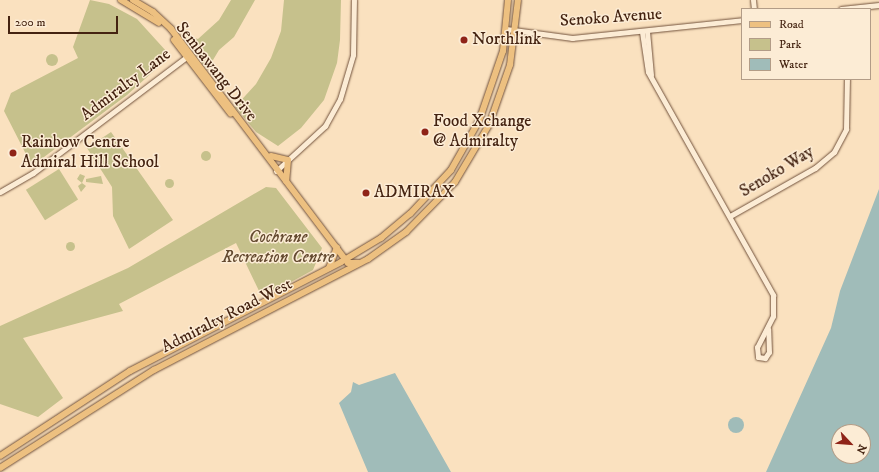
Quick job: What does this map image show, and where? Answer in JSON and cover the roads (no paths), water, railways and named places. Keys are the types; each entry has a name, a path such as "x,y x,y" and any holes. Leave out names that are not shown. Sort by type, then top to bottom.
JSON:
{"main road":[{"name":"Sembawang Drive","path":"121,0 155,19 188,55 267,154 278,171"},
{"name":"Sembawang Drive","path":"133,0 161,19 346,259"},
{"name":"Admiralty Road West","path":"0,456 130,371 327,270 399,224 450,170 488,99 506,29 508,0"},
{"name":"Admiralty Road West","path":"0,468 40,441 168,362 360,263 406,232 426,214 470,160 501,96 516,31 518,0"},
{"path":"267,154 288,160 286,181"},
{"path":"327,270 337,247"},
{"path":"346,259 350,263 360,263"},
{"path":"23,441 34,437 40,441"}],"street":[{"path":"278,171 325,126 346,84 353,55 354,0"},
{"path":"850,8 879,5"},
{"name":"Senoko Avenue","path":"506,29 572,38 741,20"},
{"name":"Senoko Way","path":"644,31 651,75 773,295 774,316 758,348 758,356 765,358 769,352 768,329"},
{"name":"Admiralty Lane","path":"0,192 33,173 188,55"},
{"name":"Senoko Way","path":"730,216 815,168 834,152 843,137 848,116 847,80"}],"water":[{"path":"879,189 879,472 766,472 831,328 840,291"},
{"path":"395,373 451,472 368,472 339,403 351,392 353,382 359,385"},
{"path":"733,417 739,417 744,422 742,431 739,433 733,433 728,428 728,422"}],"place":[{"name":"Northlink","path":"464,40"},
{"name":"Food Xchange @ Admiralty","path":"425,132"},
{"name":"Rainbow Centre Admiral Hill School","path":"13,153"},
{"name":"ADMIRAX","path":"366,193"}],"park label":[{"name":"Cochrane Recreation Centre","path":"278,248"}]}
